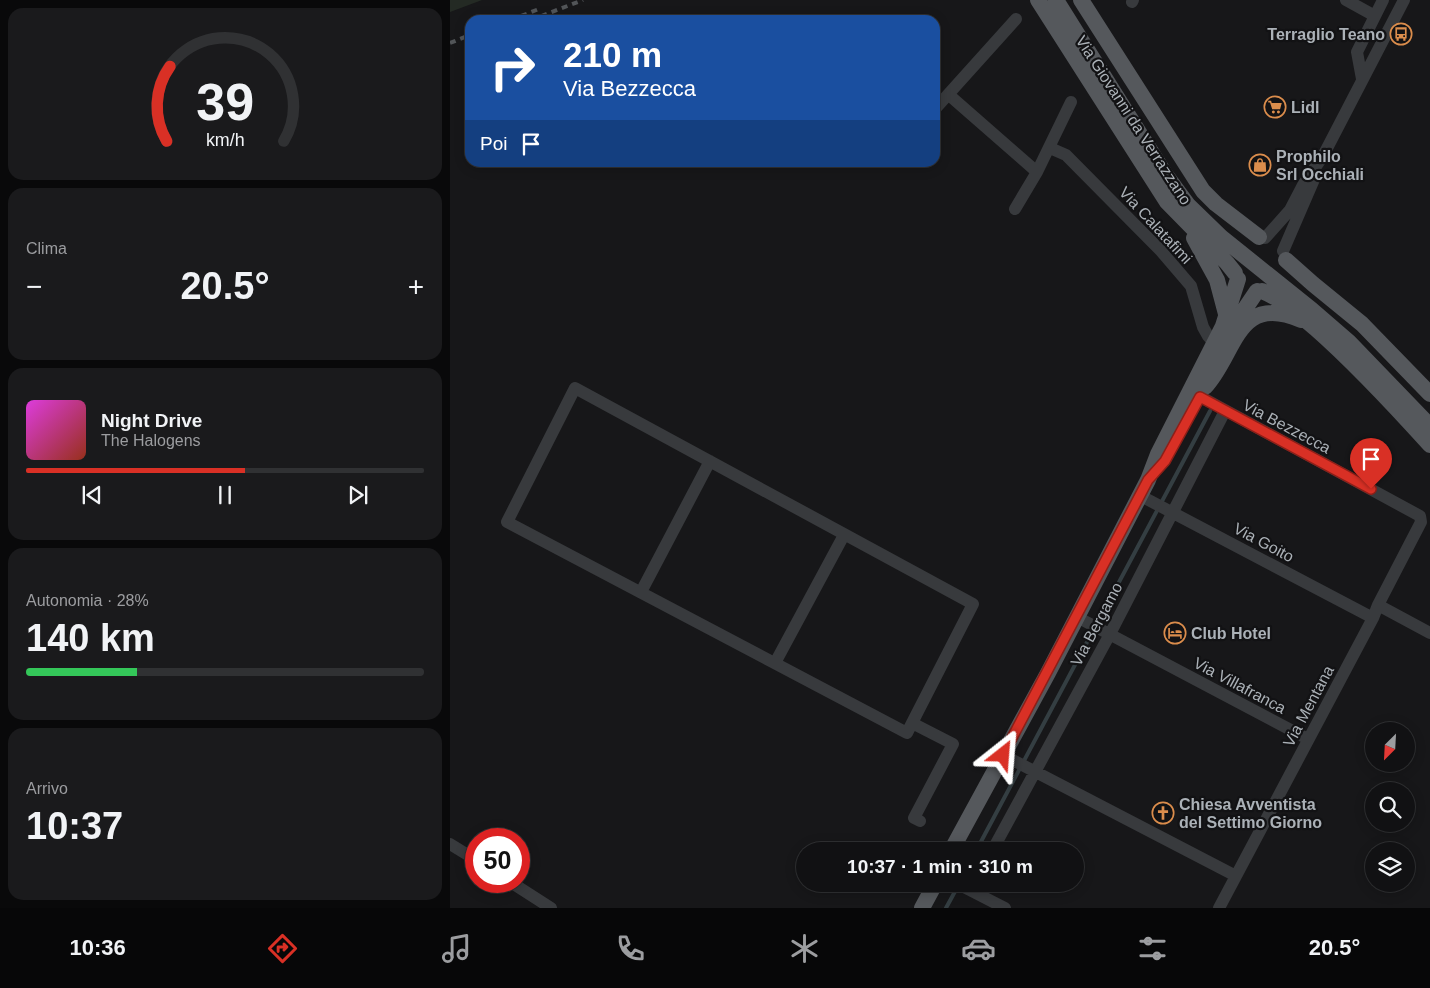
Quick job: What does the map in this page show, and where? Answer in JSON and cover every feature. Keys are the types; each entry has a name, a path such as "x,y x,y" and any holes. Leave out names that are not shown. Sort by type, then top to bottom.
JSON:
{"main road":[{"path":"1038,0 1154,183 1181,217 1226,263 1246,287 1313,312 1377,355 1430,421"},
{"name":"Via Giovanni da Verrazzano","path":"1056,0 1165,174 1188,205 1221,237 1313,312"},
{"name":"Via Giovanni da Verrazzano","path":"1067,0 1173,169 1194,198 1207,213 1313,312"},
{"path":"1081,0 1204,191 1222,209 1262,238 1275,242 1313,284 1362,324 1430,394"},
{"path":"1181,217 1217,280 1227,315"},
{"path":"1198,392 1214,344 1227,315 1236,276 1233,261 1238,249 1247,241 1262,238"},
{"path":"957,842 1008,758 1145,498 1148,480 1165,461 1198,392 1236,322 1260,291 1276,286 1281,281 1287,267 1285,255"},
{"path":"1198,392 1214,377 1244,325 1256,317 1269,313 1297,318 1313,312"},
{"path":"1313,312 1364,374 1430,445"},
{"path":"922,908 931,892"}],"street":[{"path":"1346,0 1375,16"},
{"path":"1362,78 1357,52 1383,0"},
{"path":"1285,255 1323,156 1404,0"},
{"path":"940,104 1016,19"},
{"path":"949,95 1037,172"},
{"path":"1015,209 1050,148 1071,102"},
{"name":"Via Calatafimi","path":"1050,148 1066,155 1161,251 1191,286 1203,327 1214,344"},
{"path":"1262,238 1280,224 1323,156"},
{"path":"575,388 844,535 973,604 907,733 507,522 575,388"},
{"name":"Via Bezzecca","path":"1198,392 1225,411 1421,518"},
{"name":"Via Bergamo","path":"996,842 1032,770 1169,511 1225,411"},
{"path":"641,592 710,461"},
{"name":"Via Goito","path":"1145,498 1373,618"},
{"name":"Via Mentana","path":"1219,908 1373,618 1421,522 1421,518"},
{"path":"775,663 844,535"},
{"path":"1378,605 1430,633"},
{"name":"Via Villafranca","path":"1082,620 1308,739"},
{"path":"912,723 952,744 914,818 920,821"},
{"path":"1008,758 1236,876"},
{"path":"450,844 465,853"},
{"path":"977,892 1005,908"},
{"path":"528,893 551,908"}],"shaded area":[{"path":"450,0 482,0 450,12"}],"waterway":[{"path":"981,842 1210,411"},
{"path":"946,908 955,892"}],"railway":[{"path":"544,15 583,0"},
{"path":"524,15 539,9"},
{"path":"450,43 465,37"}],"place":[{"name":"Terraglio Teano","path":"1401,34"},
{"name":"Lidl","path":"1275,107"},
{"name":"Prophilo Srl Occhiali","path":"1260,165"},
{"name":"Club Hotel","path":"1175,633"},
{"name":"Chiesa Avventista del Settimo Giorno","path":"1163,813"}],"route":[{"path":"1003,755 1148,480 1165,461 1200,397 1371,489"}]}
